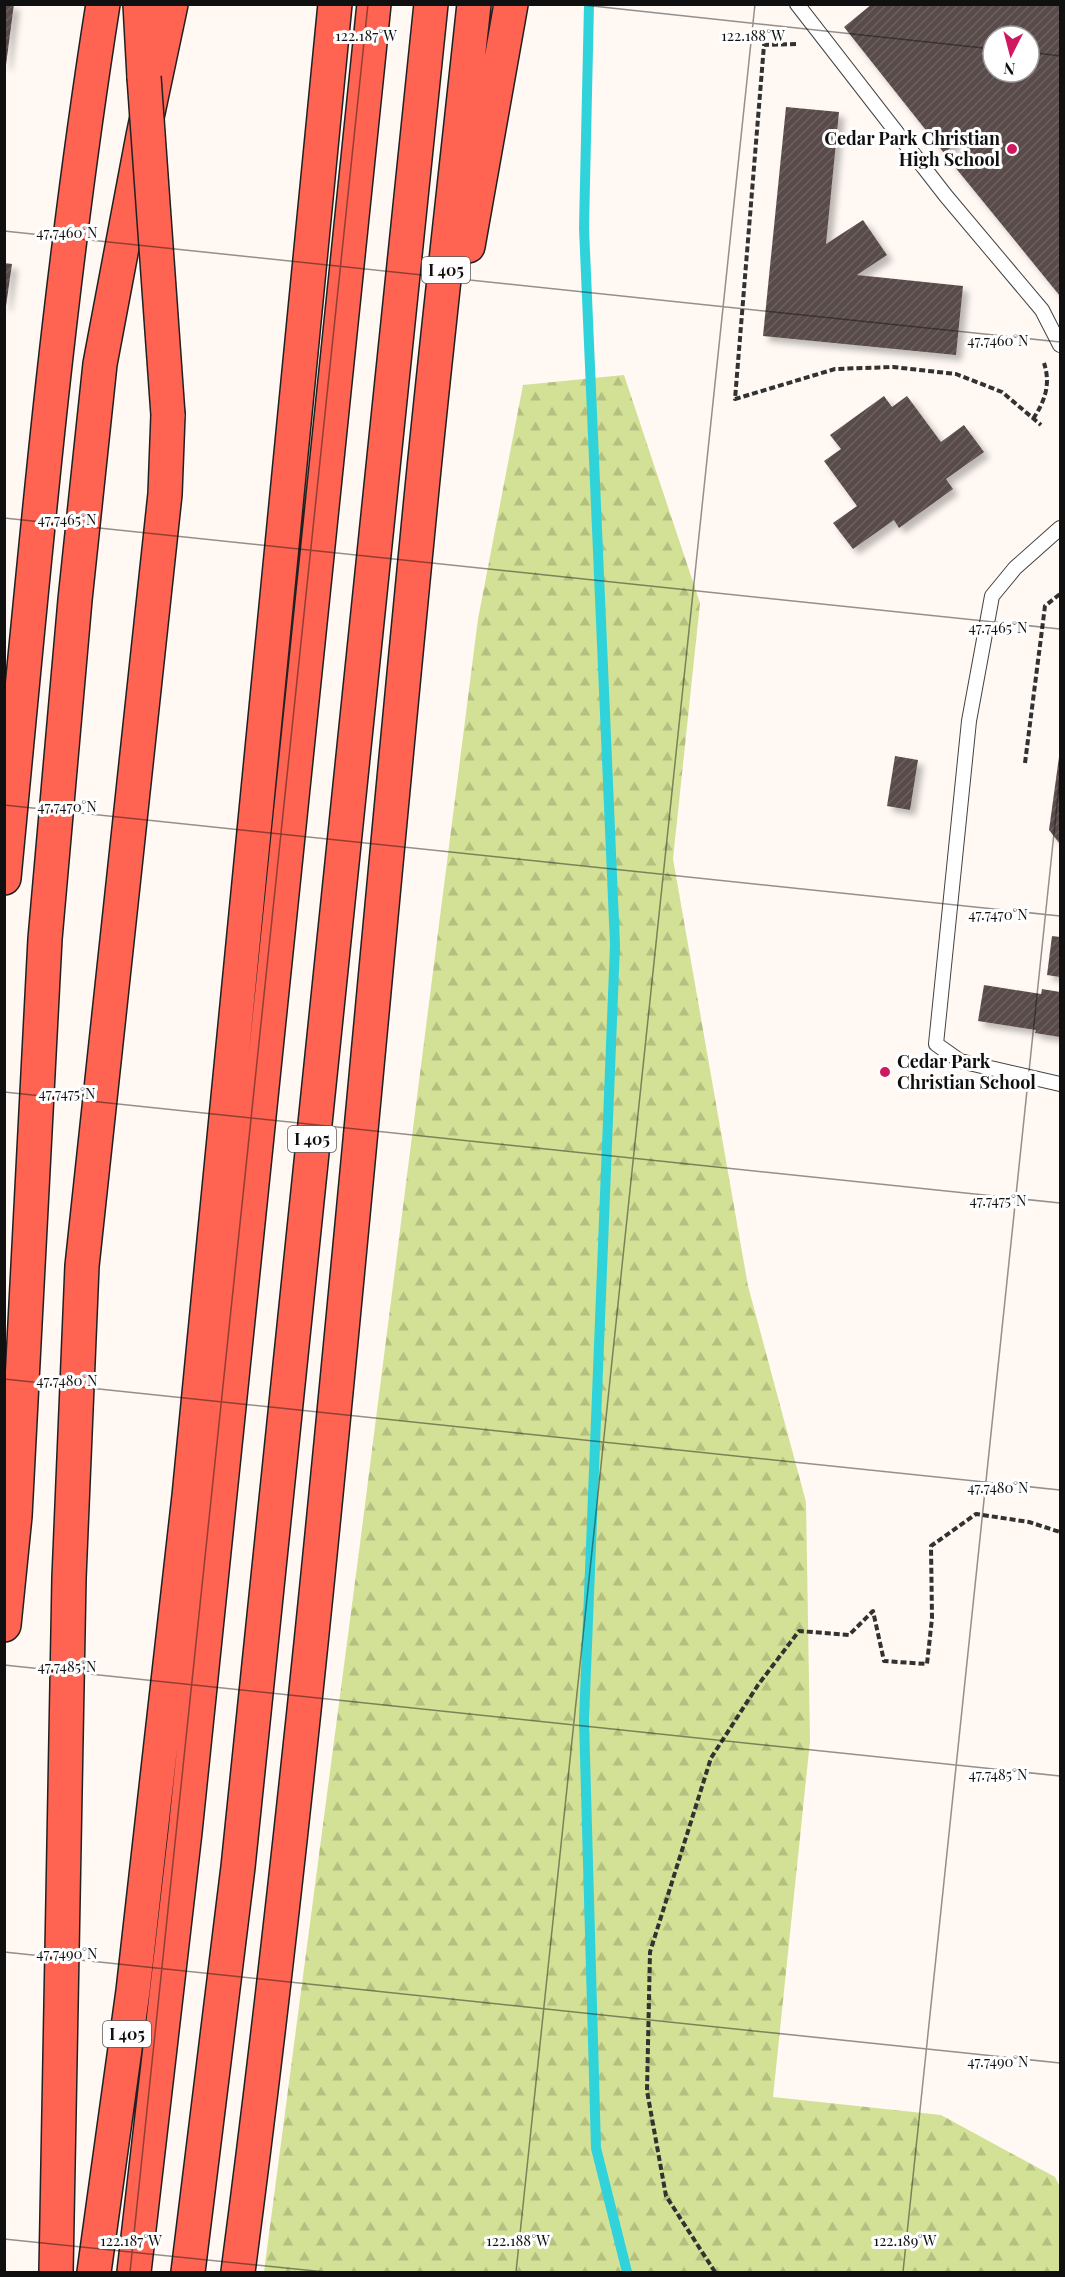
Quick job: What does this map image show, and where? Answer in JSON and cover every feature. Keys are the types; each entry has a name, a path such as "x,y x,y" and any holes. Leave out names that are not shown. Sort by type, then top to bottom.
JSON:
{"highway":[{"path":"4,878 46,446 103,4"},
{"path":"56,2272 69,1578 82,1266 165,494 168,415 140,4"},
{"path":"4,1625 16,1504 45,939 75,600 100,364 142,136 171,4"},
{"name":"I 405","path":"94,2272 133,1991 188,1508 335,4"},
{"name":"I 405","path":"134,2272 184,1844 374,4"},
{"name":"I 405","path":"188,2272 238,1867 431,4"},
{"name":"I 405","path":"238,2272 264,2070 319,1565 417,535 474,4"},
{"path":"417,535 511,4"}],"lane":[{"path":"797,4 946,196 1042,310 1060,345"},
{"path":"1060,528 1015,568 992,596 969,721 936,1044 960,1061 1060,1084"}],"path":[{"path":"806,44 764,45 735,399 834,369 893,367 956,374 1002,392 1041,425"},
{"path":"1034,419 1045,402 1048,374 1041,356"},
{"path":"1025,763 1045,606 1060,594"},
{"path":"715,2272 666,2196 647,2091 650,1952 711,1758 758,1685 799,1631 849,1635 873,1611 884,1661 927,1664 932,1618 931,1546 976,1514 1029,1522 1060,1532"}],"green space":[{"path":"624,375 700,603 673,859 748,1286 806,1502 810,1741 773,2097 941,2115 1055,2177 1060,2187 1060,2272 264,2272 478,619 523,385"}],"building":[{"path":"4,4 14,4 6,65 4,65"},
{"name":"Cedar Park Christian High School","path":"872,4 1060,4 1060,296 950,161 969,146 961,136 956,136 956,144 944,153 844,27"},
{"path":"786,107 839,112 826,244 863,220 887,255 857,275 963,286 956,355 763,336"},
{"path":"4,263 12,264 6,306 4,306"},
{"path":"884,396 892,407 907,396 941,442 964,425 984,452 946,479 953,489 899,528 894,520 853,549 833,523 857,506 824,461 841,449 830,435"},
{"path":"895,756 918,760 910,810 887,806"},
{"path":"1060,757 1060,844 1049,830"},
{"path":"1052,936 1060,937 1060,977 1047,975"},
{"path":"984,985 1041,994 1042,989 1060,992 1060,1037 1035,1033 1036,1030 978,1021"}],"waterway":[{"path":"589,4 584,228 615,945 584,1720 596,2148 627,2272"}],"place":[{"name":"Cedar Park Christian High School","path":"1012,149"},
{"name":"Cedar Park Christian School","path":"885,1072"}]}
